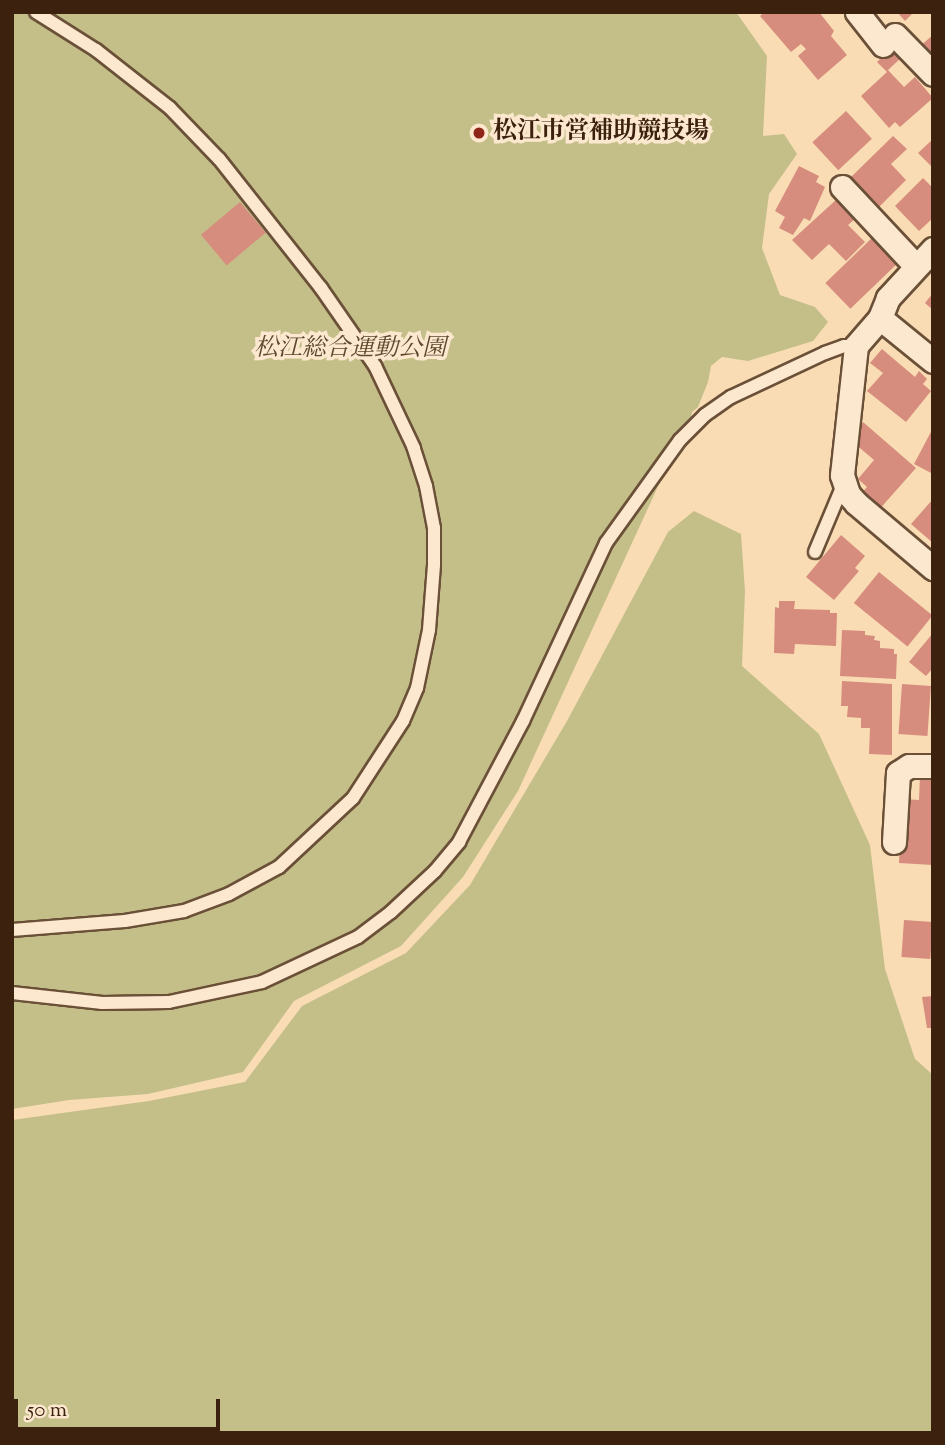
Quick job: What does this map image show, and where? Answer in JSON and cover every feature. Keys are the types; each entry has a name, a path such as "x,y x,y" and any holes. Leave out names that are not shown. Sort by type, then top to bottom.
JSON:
{"street":[{"path":"857,12 933,74"},
{"path":"842,187 915,265"},
{"path":"933,249 915,265 888,298 880,318 856,346 842,458 843,483 856,503 933,568"},
{"path":"880,318 933,362"},
{"path":"894,842 898,774 909,766 933,766"}],"lane":[{"path":"12,930 125,921 184,911 229,894 279,867 353,798 403,721 417,688 429,630 433,565 433,528 426,486 414,448 375,366 321,288 219,159 170,108 96,50 36,12"},
{"path":"12,993 102,1003 169,1002 262,982 358,937 391,912 435,871 459,842 523,721 606,543 680,440 705,415 731,397 844,346 856,346"},
{"path":"815,551 843,483"}],"green space":[{"name":"松江総合運動公園","path":"12,12 736,12 767,56 763,136 784,134 797,154 769,194 762,248 780,295 815,307 828,322 813,341 748,361 722,357 711,366 698,407 692,412 687,441 660,482 518,791 463,877 401,946 294,1001 243,1072 148,1094 69,1100 12,1109"},
{"path":"694,511 741,534 745,591 742,666 819,734 870,845 885,969 915,1059 933,1075 933,1433 12,1433 12,1120 149,1101 245,1082 302,1006 406,953 470,885 567,721 668,532"}],"building":[{"path":"765,12 819,12 834,31 831,36 847,55 818,80 798,56 806,49 801,44 791,52 760,16"},
{"path":"897,12 914,12 905,21"},
{"path":"933,35 933,61 920,46"},
{"path":"892,47 902,57 888,70 904,87 915,77 933,98 900,127 895,122 889,128 861,96 887,72 877,62"},
{"path":"846,111 872,139 838,170 812,142"},
{"path":"893,136 907,149 891,164 906,180 879,207 850,178"},
{"path":"933,139 933,168 918,153"},
{"path":"799,166 819,176 816,182 825,187 810,221 804,218 793,235 779,228 785,217 775,211"},
{"path":"923,178 933,188 933,218 919,231 895,206"},
{"path":"837,199 856,218 848,225 865,242 846,261 829,244 812,260 792,240"},
{"path":"240,202 266,233 227,265 201,235"},
{"path":"875,235 900,261 850,309 825,283"},
{"path":"933,293 933,310 925,303"},
{"path":"882,349 915,377 919,371 927,379 923,384 931,391 906,422 867,391 883,373 870,363"},
{"path":"863,422 916,468 877,512 858,497 867,487 858,479 874,460 854,443 861,436 855,431"},
{"path":"933,428 933,474 914,464"},
{"path":"933,499 933,543 911,524"},
{"path":"841,535 865,556 855,568 859,571 834,600 806,577"},
{"path":"879,572 933,615 907,647 854,603"},
{"path":"779,601 795,601 794,609 830,610 830,613 837,613 836,646 795,644 794,654 774,653 775,607 779,608"},
{"path":"842,630 865,631 865,635 875,636 874,640 880,641 880,648 894,649 894,654 897,654 896,679 840,676"},
{"path":"933,633 933,668 926,676 909,662"},
{"path":"842,681 892,684 892,755 869,754 870,728 861,728 861,718 847,717 848,706 841,706"},
{"path":"902,684 931,686 927,736 899,734"},
{"path":"920,775 933,775 933,865 899,863 902,799 919,800"},
{"path":"904,920 933,922 930,959 901,957"},
{"path":"933,996 933,1028 927,1028 922,997"}],"place":[{"name":"松江市営補助競技場","path":"479,133"}]}
